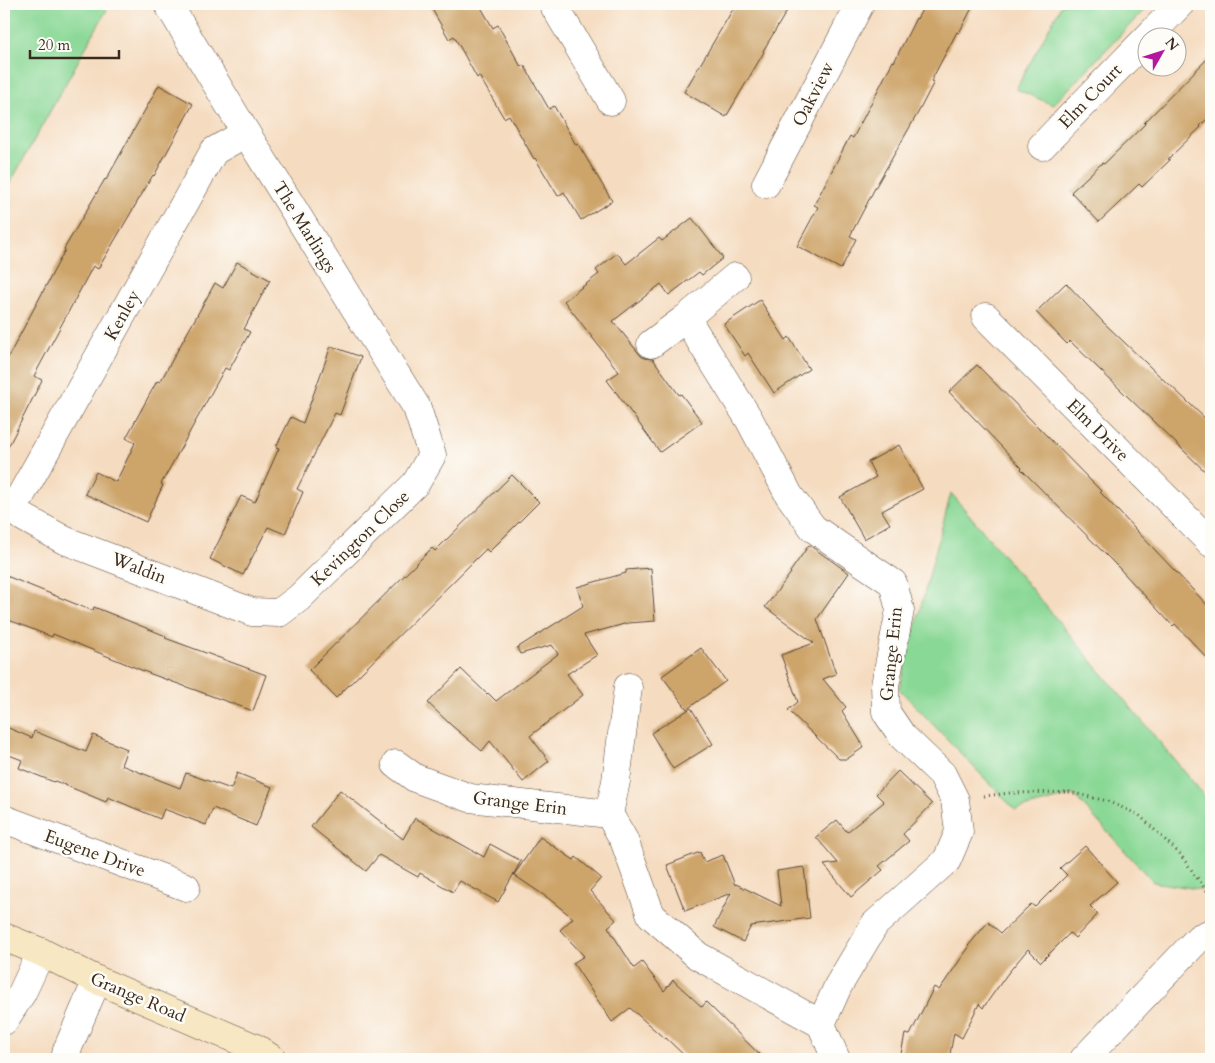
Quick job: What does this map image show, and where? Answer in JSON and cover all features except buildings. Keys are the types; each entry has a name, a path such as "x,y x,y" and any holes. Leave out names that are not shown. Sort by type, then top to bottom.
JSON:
{"main road":[{"name":"Grange Road","path":"4,936 98,980 256,1048 272,1059"}],"street":[{"name":"The Marlings","path":"168,4 417,408 432,455"},
{"path":"553,4 611,101"},
{"name":"Oakview","path":"766,184 860,4"},
{"name":"Elm Court","path":"1042,146 1180,4"},
{"name":"Kenley","path":"8,509 214,152 246,132"},
{"path":"651,344 735,277"},
{"name":"Elm Drive","path":"986,317 1211,543"},
{"name":"Grange Erin","path":"686,318 749,419 789,495 813,528 893,583 900,610 885,685 886,712 903,737 942,774 955,800 960,832 947,860 875,924 838,986 821,1024"},
{"name":"Kevington Close","path":"279,613 299,598 416,483 432,455"},
{"name":"Waldin","path":"8,509 64,540 252,612 279,613"},
{"path":"628,687 616,781 609,814 624,840 651,914 698,956 821,1024 836,1059"},
{"name":"Grange Erin","path":"396,764 415,778 470,798 609,814"},
{"name":"Eugene Drive","path":"4,819 186,887"},
{"path":"1084,1059 1199,938 1211,933"},
{"path":"4,1021 22,993 41,952"},
{"path":"65,1059 67,1050 98,980"}],"path":[{"path":"955,800 1010,793 1070,792 1107,800 1139,815 1180,854 1211,897"}],"green space":[{"path":"4,4 110,4 4,194"},
{"path":"1062,4 1150,4 1053,105 1016,89"},
{"path":"951,493 1209,801 1211,812 1211,891 1153,882 1074,795 1015,810 899,689"}]}
